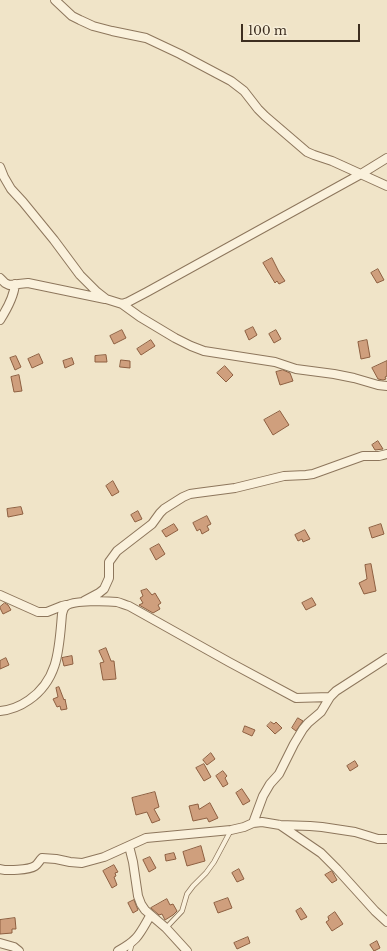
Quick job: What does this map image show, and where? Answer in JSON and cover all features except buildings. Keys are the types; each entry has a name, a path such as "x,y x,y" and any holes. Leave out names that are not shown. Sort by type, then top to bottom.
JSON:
{"street":[{"path":"55,0 72,16 93,26 146,38 231,81 244,91 265,116 307,152 332,161 387,186"},
{"path":"122,304 147,292 361,174 387,158"},
{"path":"0,167 11,189 54,240 80,275 106,300"},
{"path":"0,278 9,285 28,283 35,284 122,304 140,317 175,338 204,351 275,362 296,369 354,378 387,386"},
{"path":"0,320 8,306 16,284"},
{"path":"82,602 104,589 110,578 109,562 117,551 152,524 164,509 183,497 190,494 235,488 284,476 313,474 363,456 379,456 387,454"},
{"path":"0,595 38,612 47,612 71,603 82,602 112,602 125,605 296,698 330,697"},
{"path":"0,711 8,711 24,704 37,694 49,679 58,656 62,614 66,605"},
{"path":"253,823 263,796 270,784 279,774 305,726 321,712 330,697 336,691 387,658"},
{"path":"0,869 8,870 30,868 42,858 82,863 104,857 141,840 231,830 253,823 262,822 280,825 322,827 355,832 378,839 387,839"},
{"path":"280,825 321,853 387,922"},
{"path":"129,846 138,896 141,904 150,916 166,928 187,951"},
{"path":"118,951 131,947 150,916"},
{"path":"0,943 14,947 19,951"}],"lane":[{"path":"166,928 182,911 187,894 214,862 231,830"}]}
